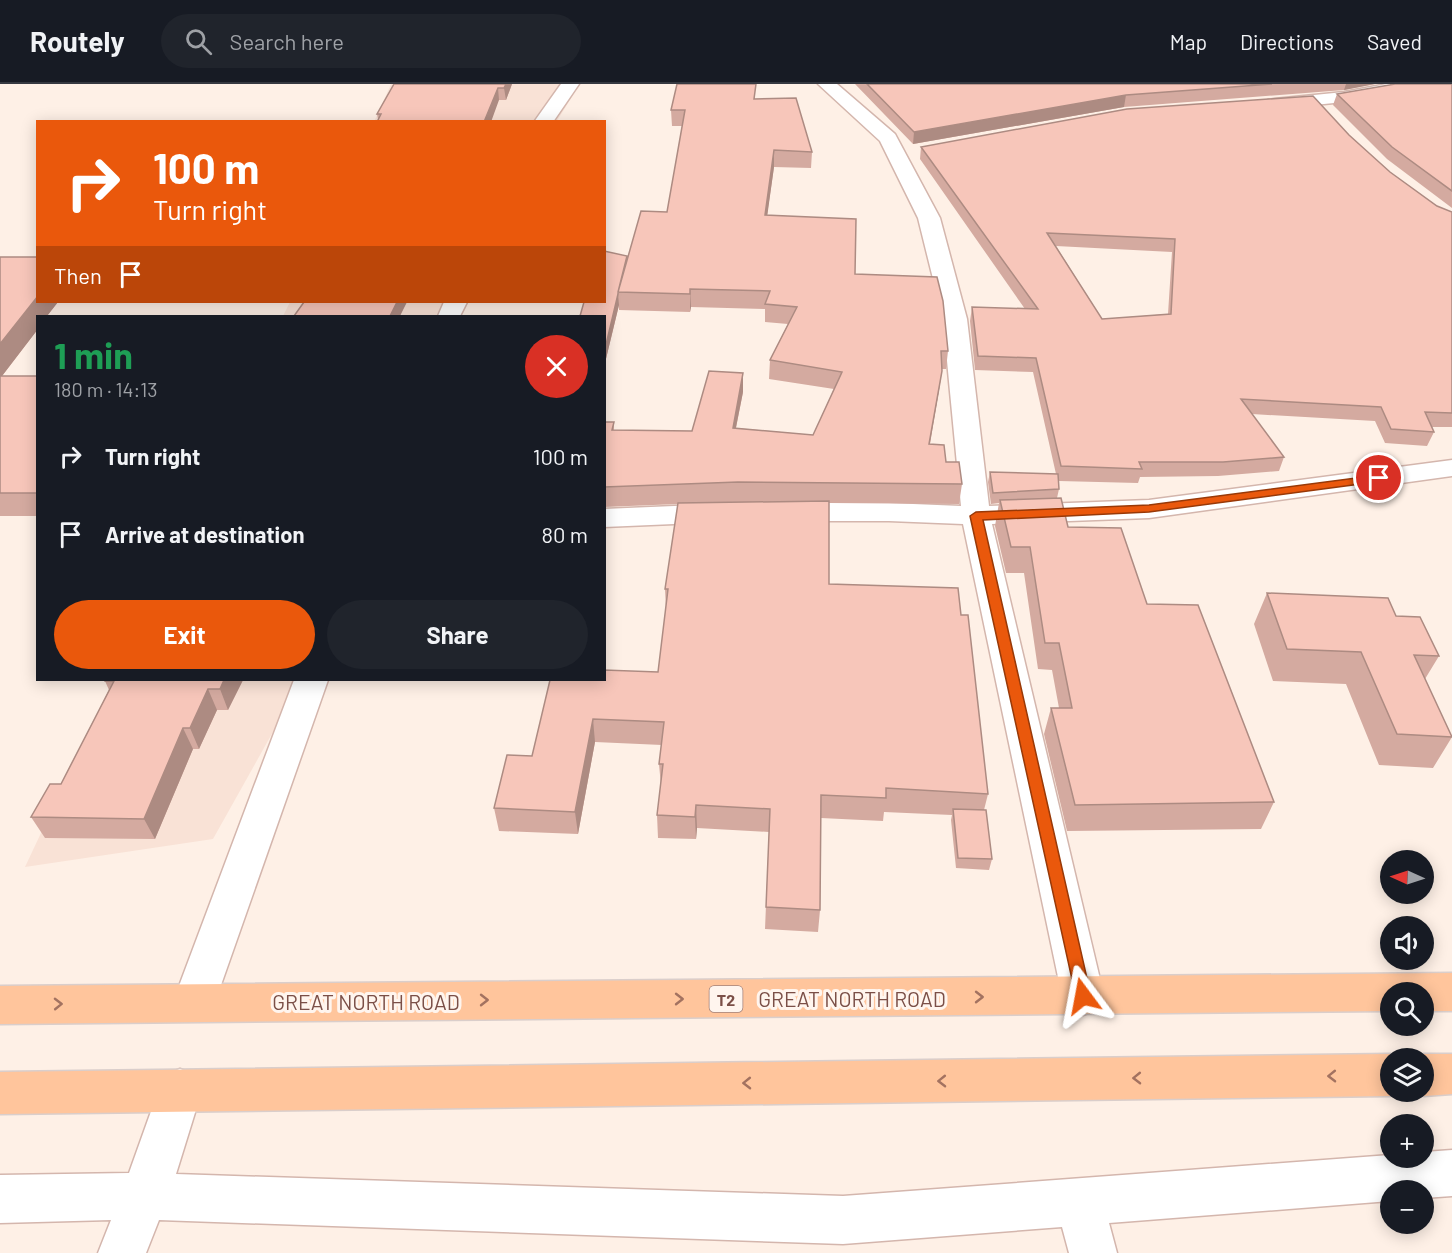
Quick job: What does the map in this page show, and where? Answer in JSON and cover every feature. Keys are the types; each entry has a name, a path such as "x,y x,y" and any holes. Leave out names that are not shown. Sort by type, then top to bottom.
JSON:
{"main road":[{"name":"GREAT NORTH ROAD","path":"0,1005 1452,992"},
{"path":"1434,1075 1452,1074"},
{"path":"0,1093 1380,1075"}],"street":[{"path":"544,120 570,84"},
{"path":"827,84 888,138 909,153 929,218 955,320 976,516 1083,996"},
{"path":"1260,105 1319,92 1344,98 1416,84"},
{"path":"1319,92 1331,121"},
{"path":"606,518 753,513 889,512 976,516 1149,509 1452,468"},
{"path":"194,1002 311,681"},
{"path":"122,1253 145,1196 180,1090"},
{"path":"0,1199 145,1196 843,1220 1452,1173"},
{"path":"1080,1202 1093,1253"}],"shaded area":[{"path":"391,84 575,84 573,95 558,120 375,120"},
{"path":"290,303 462,303 456,315 284,315"},
{"path":"113,681 301,681 213,839 25,867"}],"building":[{"path":"394,84 506,84 504,88 498,88 485,120 378,120 381,114 377,114"},
{"path":"677,84 756,84 754,99 796,98 812,152 774,150 765,215 856,219 855,274 937,277 943,301 948,351 941,351 942,371 929,444 944,445 946,462 959,462 962,484 738,482 606,487 606,422 614,422 612,430 692,431 709,371 743,373 733,428 813,435 842,372 770,360 797,307 765,304 770,291 690,289 690,294 618,292 641,211 667,212 685,110 671,110"},
{"path":"867,84 1272,84 1126,95 914,132"},
{"path":"1395,84 1452,84 1452,191 1392,147 1337,94"},
{"path":"1313,96 1349,135 1390,172 1437,206 1452,212 1452,413 1425,412 1434,432 1391,429 1381,407 1241,399 1284,457 1223,462 1139,462 1142,469 1061,466 1036,358 978,356 972,307 1038,309 921,147 1127,109","holes":["1047,233 1175,239 1171,314 1102,319"]},
{"path":"606,251 627,256 606,344 606,315 580,315 584,303 606,303"},
{"path":"0,257 36,257 36,299 0,344"},
{"path":"303,303 396,303 390,315 295,315"},
{"path":"0,376 36,376 36,493 0,493"},
{"path":"990,472 1058,474 1059,489 993,493"},
{"path":"1061,498 1068,527 1121,528 1147,604 1198,605 1274,802 1075,805 1051,708 1072,708 1059,643 1045,643 1030,547 1011,547 1000,500"},
{"path":"829,501 829,584 958,588 961,615 968,615 988,794 886,788 886,798 821,795 820,910 766,907 770,809 696,805 695,817 657,815 663,764 659,764 664,722 593,719 575,812 494,808 507,755 532,756 550,681 606,681 606,670 658,672 668,589 665,589 678,503"},
{"path":"1267,593 1388,598 1396,616 1420,617 1439,656 1414,655 1452,737 1397,734 1361,652 1287,649"},
{"path":"114,681 224,681 220,689 208,689 190,728 183,728 144,819 31,817 50,784 61,784"},
{"path":"953,809 986,810 992,859 958,858"}],"route":[{"path":"1083,996 976,516 1149,509 1379,478"}]}
